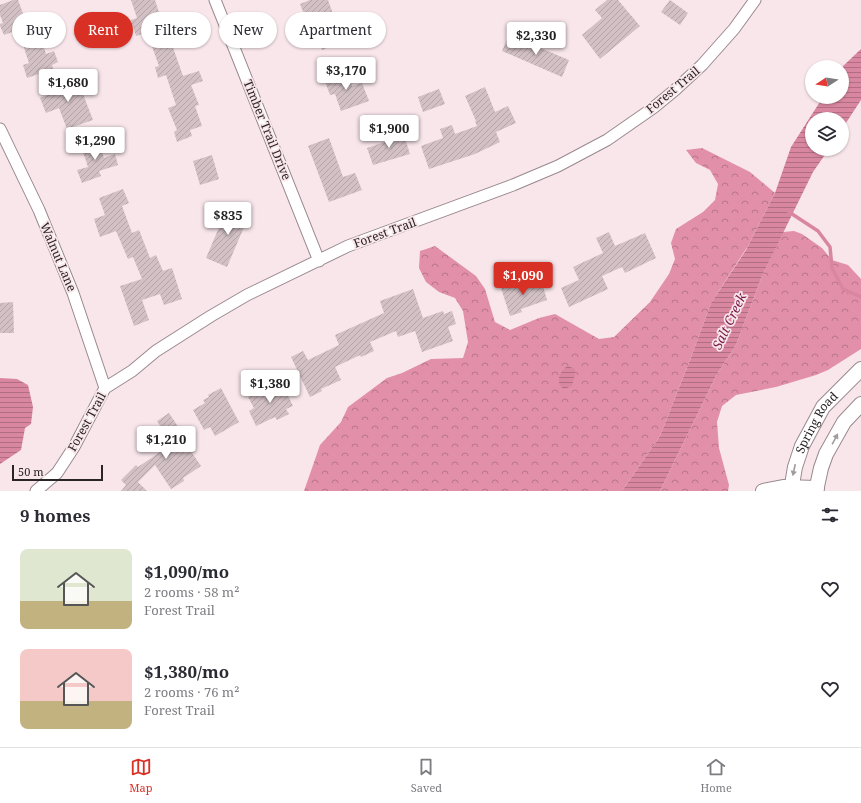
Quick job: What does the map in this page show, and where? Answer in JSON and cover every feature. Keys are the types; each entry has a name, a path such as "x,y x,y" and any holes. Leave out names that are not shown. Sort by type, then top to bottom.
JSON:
{"street":[{"name":"Timber Trail Drive","path":"215,0 319,261"},
{"name":"Forest Trail","path":"36,491 57,473 74,447 105,388 132,371 156,351 248,295 348,246 533,177 576,157 607,140 653,108 696,70 734,29 755,0"},
{"name":"Walnut Lane","path":"0,129 4,147 38,210 73,293 105,388"},
{"name":"Spring Road","path":"791,489 795,467 802,446 823,407 861,370"},
{"name":"Spring Road","path":"763,491 783,487 791,489 817,490 821,468 830,448 844,422 861,404"}],"green space":[{"path":"702,148 750,172 775,193 748,246 711,303 660,436 622,491 304,491 320,445 341,422 348,407 387,378 402,373 431,359 463,358 468,342 463,311 455,298 439,292 426,282 419,268 420,251 435,246 476,276 485,289 495,322 510,330 539,318 555,314 599,339 614,337 650,302 669,274 675,259 671,243 676,229 703,212 715,200 718,184 710,170 696,163 686,150"},
{"path":"794,231 802,234 822,248 832,260 848,265 861,279 861,349 828,370 816,375 776,387 736,395 722,406 717,422 719,448 729,485 728,491 660,491 717,374 736,345 762,276 783,232"}],"water":[{"path":"861,49 861,100 849,118 849,112 813,112 819,104 849,104 849,60"},
{"name":"Salt Creek","path":"805,125 805,156 824,156 813,172 762,276 736,345 717,374 660,491 622,491 660,436 711,303 746,250 775,193 791,147"},
{"path":"568,366 575,369 575,374 572,386 564,389 559,384 559,377"},
{"path":"0,378 17,379 28,385 33,407 31,424 25,428 21,450 0,464"}],"building":[{"path":"13,0 18,0 23,12 12,12 12,32 4,35 0,26 0,24 3,23 0,15 0,5"},
{"path":"131,0 155,0 159,12 141,12 141,34 136,36 133,26 133,19 137,18"},
{"path":"310,0 328,0 332,12 303,12 300,4"},
{"path":"607,0 618,0 640,26 600,59 582,35 602,18 595,10"},
{"path":"670,0 688,13 680,25 661,12"},
{"path":"509,35 569,60 562,77 502,51"},
{"path":"24,48 44,48 46,54 54,51 58,62 52,65 53,69 27,78 23,65 29,63"},
{"path":"153,48 173,48 183,76 199,71 203,81 191,85 199,105 195,106 202,126 190,130 192,136 177,142 174,132 177,130 168,108 176,105 166,75 158,78 155,67 159,66"},
{"path":"347,71 352,86 362,83 369,101 341,111 335,94 330,95 324,79"},
{"path":"76,76 93,120 67,129 59,108 46,113 40,98 53,93 50,85"},
{"path":"485,87 495,112 508,106 516,123 496,132 500,142 475,154 429,169 421,146 443,138 440,129 452,125 455,134 477,126 465,96"},
{"path":"439,89 445,104 423,112 418,97"},
{"path":"403,132 410,154 373,165 367,148 385,142 383,138"},
{"path":"97,138 104,158 115,154 118,165 99,171 101,176 82,183 77,170 88,167 80,143"},
{"path":"329,138 343,177 355,173 362,190 329,202 308,146"},
{"path":"212,155 219,179 200,185 193,161"},
{"path":"123,189 129,203 122,206 132,233 139,230 150,258 156,255 163,271 172,268 182,299 164,305 160,294 142,300 149,320 134,326 120,286 142,279 133,257 128,259 116,231 100,237 94,219 105,215 99,198"},
{"path":"229,204 250,213 227,267 206,258"},
{"path":"609,232 615,246 645,233 656,258 625,273 622,267 602,276 608,289 569,307 561,288 579,280 573,267 603,253 596,238"},
{"path":"541,279 547,300 521,309 522,312 510,316 501,288 528,280 528,283"},
{"path":"413,289 423,318 443,311 444,314 452,311 456,324 448,327 453,341 422,352 415,331 398,337 396,331 370,342 374,351 361,357 360,355 335,367 341,380 321,389 322,391 310,397 291,357 303,351 308,360 339,345 335,335 384,313 380,301"},
{"path":"13,302 14,333 0,333 0,303"},
{"path":"282,383 293,406 286,409 289,414 277,420 275,417 256,426 249,411 254,408 248,397 261,390 262,392"},
{"path":"221,388 239,422 215,436 210,427 204,430 193,410 205,403 203,400 209,397 208,395"},
{"path":"169,413 195,452 192,453 201,466 183,478 184,481 171,489 155,465 138,482 147,491 121,491 126,485 121,480 136,465 138,467 172,444 157,421"}],"waterway":[{"path":"789,212 818,231 830,247 832,268 843,289 861,297"}]}
